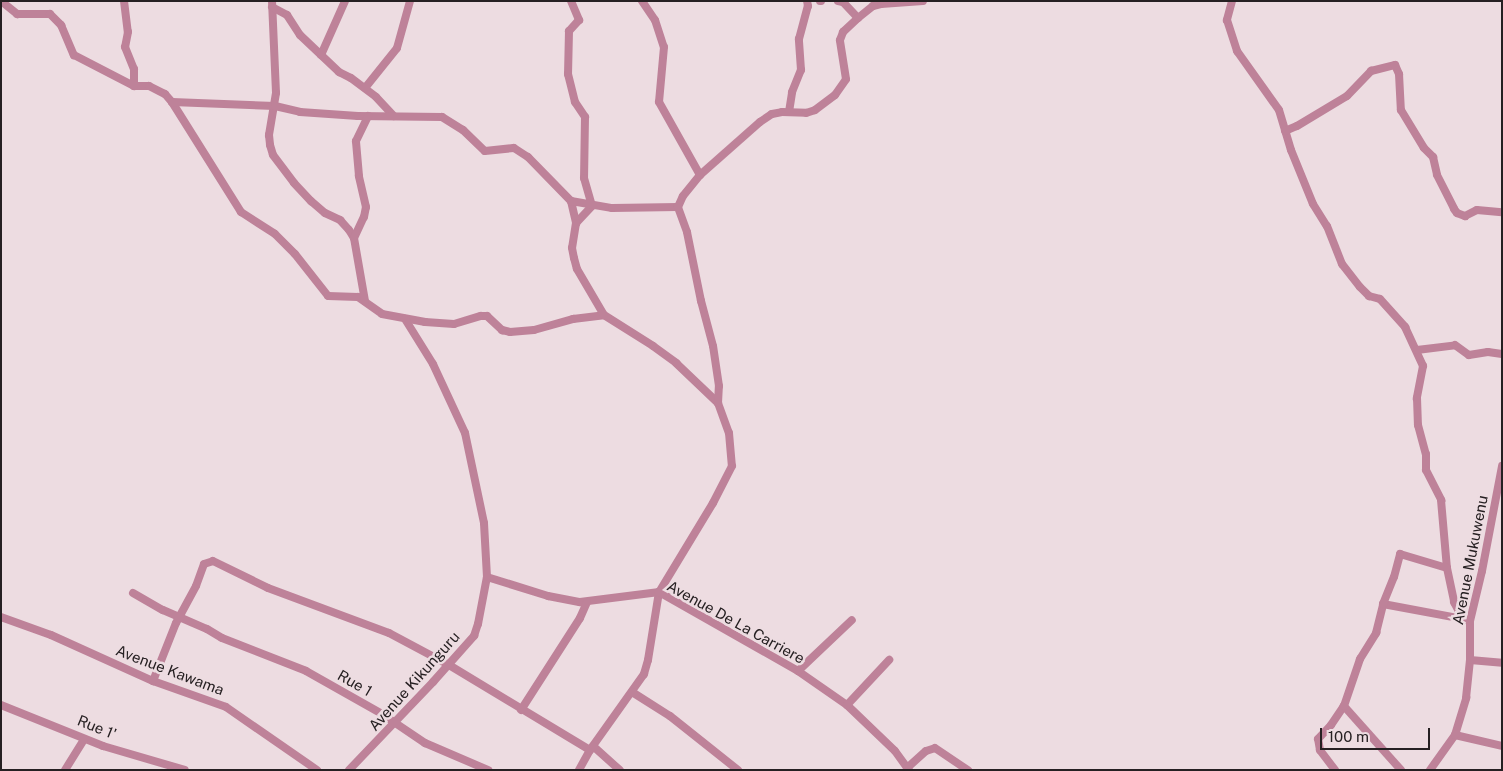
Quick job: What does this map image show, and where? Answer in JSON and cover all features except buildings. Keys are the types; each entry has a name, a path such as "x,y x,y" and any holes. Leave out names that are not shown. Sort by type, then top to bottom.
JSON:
{"street":[{"path":"1,1 17,14 50,14 61,25 74,55 134,86 149,86 164,94 172,102 241,212 275,234 295,254 328,296 358,297 382,314 405,319 454,324 487,316 502,330 510,332 534,330 573,319 604,315"},
{"path":"124,1 128,32 126,47 134,69 134,86"},
{"path":"321,55 344,1"},
{"path":"365,88 397,48 410,1"},
{"path":"571,1 579,20 569,31 568,74 575,102 586,117 584,178 592,206"},
{"path":"642,1 655,20 664,47 659,102 700,175"},
{"path":"789,112 792,92 801,70 799,39 808,6 807,1"},
{"path":"838,1 843,2 858,18"},
{"path":"579,770 591,748 644,674 659,592 722,488 732,466 729,433 718,403 719,386 713,346 699,294 687,232 678,207 683,196 700,175 760,122 772,114 806,113 816,110 842,87 847,73 840,40 844,32 858,18 873,6 924,1"},
{"path":"1232,1 1227,20 1237,51 1279,110 1291,150 1313,204 1327,226 1342,264 1368,294 1378,297 1405,327 1424,370 1417,398 1418,425 1426,454 1426,470 1441,500 1446,568 1454,602 1466,620"},
{"path":"272,4 286,15 300,35 339,72 365,88 394,116"},
{"path":"272,4 275,106 269,135 273,155 311,201 325,213 340,220 354,238 365,301"},
{"path":"1286,131 1347,96 1372,70 1395,65 1399,74 1401,110 1424,148 1433,156 1437,175 1454,209 1457,213 1465,216 1477,210 1502,212"},
{"path":"172,102 275,106 300,112 368,116 442,117 462,130 485,151 514,148 528,157 571,200 592,206 678,207"},
{"path":"354,238 364,217 366,207 359,176 356,141 368,116"},
{"path":"571,200 576,223 572,248 577,269 604,315 676,363 718,403"},
{"path":"576,223 592,206"},
{"name":"Avenue Kikunguru","path":"349,770 395,723 474,636 487,577 484,523 465,434 433,364 405,319"},
{"path":"1416,350 1455,345 1469,355 1488,352 1502,354"},
{"name":"Avenue Mukuwenu","path":"1430,770 1455,735 1466,698 1470,660 1466,620 1482,571 1502,466"},
{"path":"1335,770 1320,750 1318,739 1331,725 1344,706 1360,660 1376,633 1383,604 1401,553 1446,568"},
{"path":"153,681 204,564 213,561 268,588 390,633 449,665 521,710 591,748 620,770"},
{"name":"Avenue De La Carriere","path":"487,577 548,596 587,602 659,592 798,671 847,705 872,728 908,769"},
{"name":"Rue 1","path":"133,593 222,638 306,671 395,723 425,744 488,770"},
{"path":"521,710 580,618 587,602"},
{"path":"1383,604 1466,620"},
{"name":"Avenue Kawama","path":"1,617 51,636 153,681 226,707 317,770"},
{"path":"798,671 852,620"},
{"path":"847,705 889,660"},
{"path":"1470,660 1502,664"},
{"path":"632,692 670,716 738,770"},
{"name":"Rue 1'","path":"1,705 84,739 127,754 153,759 185,770"},
{"path":"1344,706 1401,770"},
{"path":"1455,735 1502,746"},
{"path":"65,770 84,739"},
{"path":"908,769 926,751 935,748 968,770"}]}
